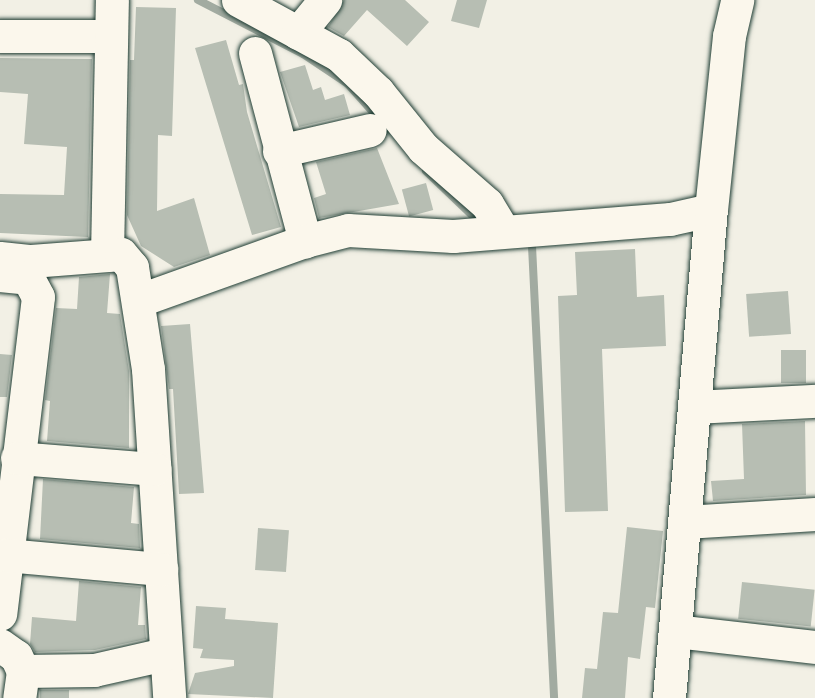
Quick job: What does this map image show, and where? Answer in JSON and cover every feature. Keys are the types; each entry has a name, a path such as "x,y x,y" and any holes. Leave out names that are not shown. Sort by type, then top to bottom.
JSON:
{"street":[{"path":"107,254 112,0"},
{"path":"238,0 339,55 378,92 423,148 487,204 503,231"},
{"path":"298,33 325,0"},
{"path":"669,698 711,210 729,36 737,0"},
{"path":"0,36 110,36"},
{"path":"254,53 305,241"},
{"path":"279,151 370,130"},
{"path":"140,300 305,241 348,230 453,236 670,219 711,210"},
{"path":"0,258 31,261 121,254 132,267 140,300 155,469 169,698"},
{"path":"0,275 28,278 38,297 10,411 18,458 6,537 0,614"},
{"path":"695,407 815,401"},
{"path":"18,458 155,469"},
{"path":"684,522 815,514"},
{"path":"6,537 160,569"},
{"path":"675,631 815,647"},
{"path":"0,645 16,656 21,684 166,654"}],"building":[{"path":"344,0 405,0 429,22 407,46 367,10 344,36 328,27"},
{"path":"457,0 487,0 479,28 451,21"},
{"path":"136,7 176,8 172,136 158,135 157,211 194,198 210,255 174,267 141,246 127,215 130,60 134,60"},
{"path":"226,40 239,85 243,84 247,112 281,227 252,235 195,48"},
{"path":"0,58 92,59 88,237 0,233 0,194 64,195 67,147 24,144 28,94 0,92"},
{"path":"305,65 313,90 321,87 325,100 344,94 350,115 299,127 280,72"},
{"path":"377,148 399,204 319,218 314,198 326,194 316,162"},
{"path":"426,183 433,210 409,217 402,189"},
{"path":"635,249 637,297 664,295 666,346 602,349 608,511 565,512 558,296 577,295 575,252"},
{"path":"110,274 107,313 120,314 129,371 129,448 47,441 50,401 45,400 56,308 77,309 79,277"},
{"path":"788,291 791,334 749,337 746,294"},
{"path":"190,324 204,493 179,494 173,389 169,389 161,326"},
{"path":"781,350 806,350 806,383 781,383"},
{"path":"0,354 12,355 7,397 0,397"},
{"path":"805,421 806,495 713,501 711,481 744,479 742,424"},
{"path":"43,479 134,487 131,523 139,524 140,548 40,539"},
{"path":"627,527 663,531 655,608 646,607 640,659 628,657 625,698 582,698 585,668 597,669 603,612 618,613"},
{"path":"258,528 289,530 286,572 255,570"},
{"path":"79,581 141,587 138,625 145,625 146,639 95,650 35,652 30,644 32,617 76,621"},
{"path":"742,582 815,590 811,626 738,619"},
{"path":"196,606 226,608 225,619 278,623 273,698 188,694 195,673 234,666 234,660 200,658 203,649 193,648"},
{"path":"40,690 69,690 69,698 40,698"}],"waterway":[{"path":"198,0 303,54 348,84 380,120"},
{"path":"426,171 477,220 485,219"},
{"path":"527,237 532,246 554,698"}]}
